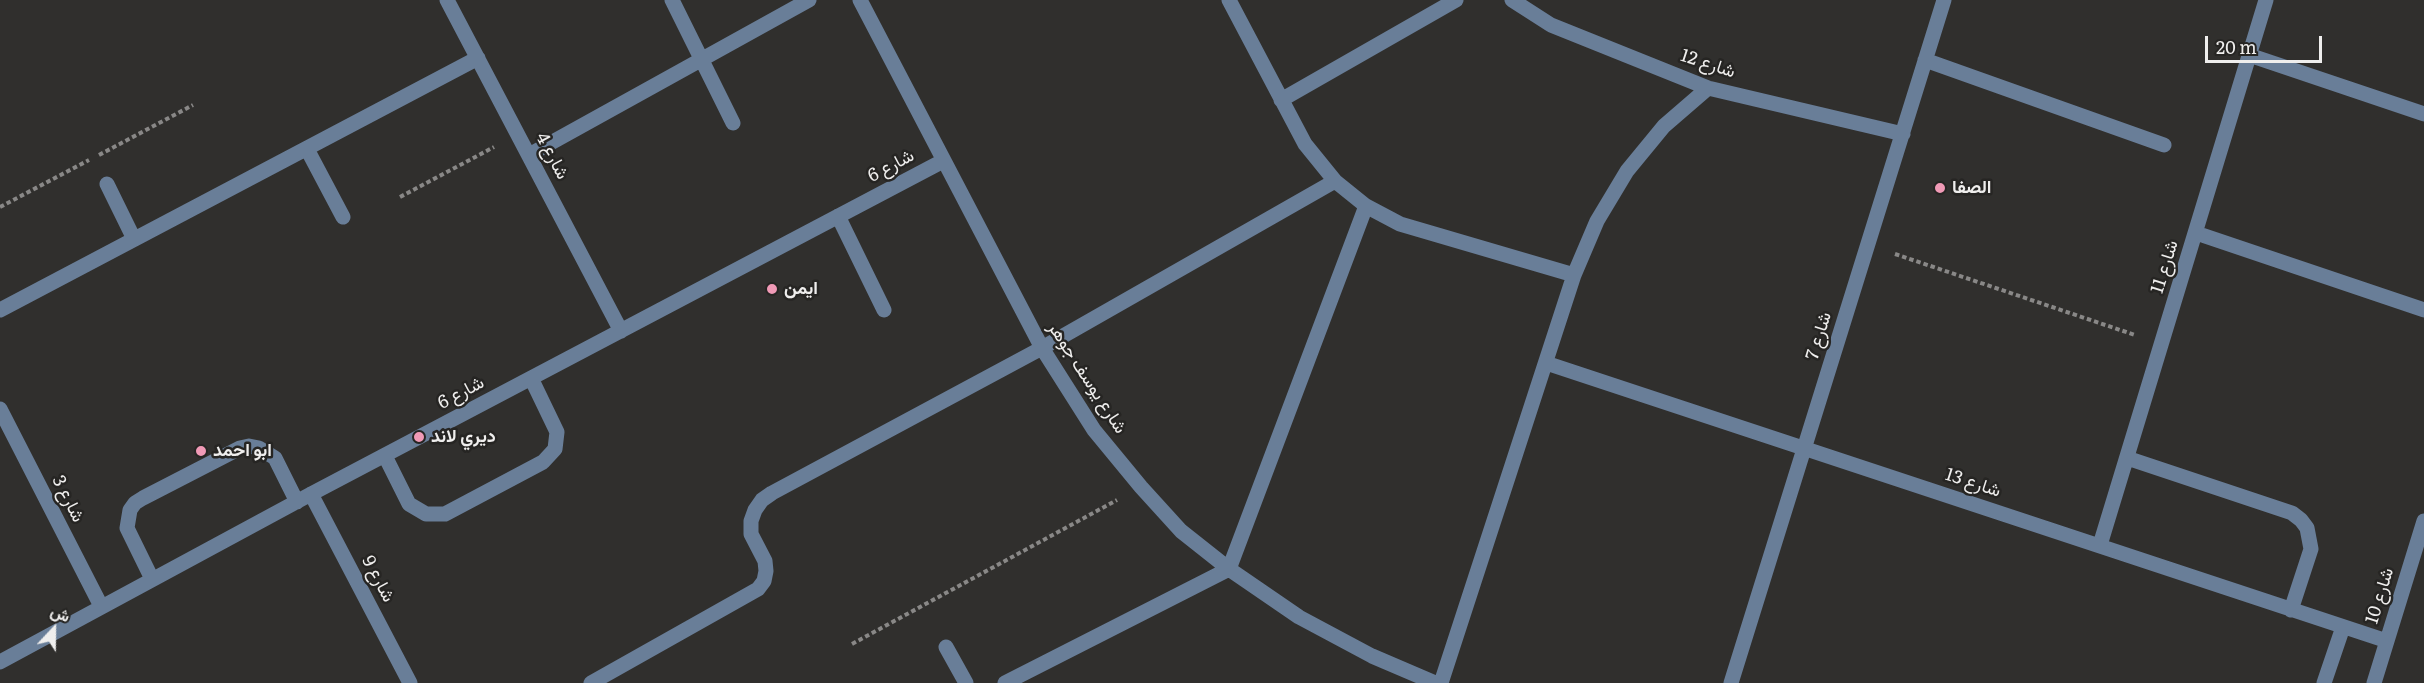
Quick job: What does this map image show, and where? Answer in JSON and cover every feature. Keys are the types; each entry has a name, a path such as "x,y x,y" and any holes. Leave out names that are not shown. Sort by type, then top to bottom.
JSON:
{"street":[{"name":"شارع 4","path":"447,0 621,331"},
{"path":"672,0 733,123"},
{"path":"529,155 809,0"},
{"name":"شارع يوسف جوهر","path":"860,0 1042,348 1095,430 1141,487 1181,531 1229,569 1299,617 1372,656 1435,683"},
{"path":"1229,0 1305,144 1335,181 1366,206 1400,224 1418,230 1574,275"},
{"path":"1281,100 1456,0"},
{"name":"شارع 12","path":"1512,0 1551,25 1708,87 1903,135"},
{"name":"شارع 7","path":"1731,683 1944,0"},
{"name":"شارع 11","path":"2100,545 2266,0"},
{"path":"2249,55 2424,114"},
{"path":"0,310 478,58"},
{"path":"1925,60 2164,144"},
{"path":"1441,683 1574,275 1597,221 1627,171 1665,126 1708,87"},
{"path":"307,149 343,217"},
{"name":"شارع 6","path":"0,662 311,494 943,160"},
{"path":"591,683 758,589 764,581 765,561 751,534 751,521 762,500 1042,348 1335,181"},
{"path":"107,184 134,239"},
{"path":"1005,683 1229,569 1366,206"},
{"path":"838,216 884,310"},
{"path":"2196,233 2424,310"},
{"name":"شارع 13","path":"1546,363 2387,641"},
{"path":"385,456 409,504 426,514 445,514 543,462 555,449 557,432 531,378"},
{"name":"شارع 3","path":"0,409 101,606"},
{"path":"152,579 127,528 130,510 142,498 240,448 249,447 259,448 275,458 297,502"},
{"path":"2127,458 2292,513 2301,520 2307,528 2311,549 2291,610"},
{"name":"شارع 9","path":"311,494 410,683"},
{"name":"شارع 10","path":"2374,683 2424,521"},
{"path":"2324,683 2343,627"},
{"path":"946,646 966,683"}],"path":[{"path":"400,197 518,134"},
{"path":"1868,245 2161,344"},
{"path":"852,644 1141,487"}],"place":[{"name":"الصفا","path":"1940,188"},
{"name":"ايمن","path":"772,289"},
{"name":"ديري لاند","path":"419,437"},
{"name":"ابو احمد","path":"201,451"}]}
